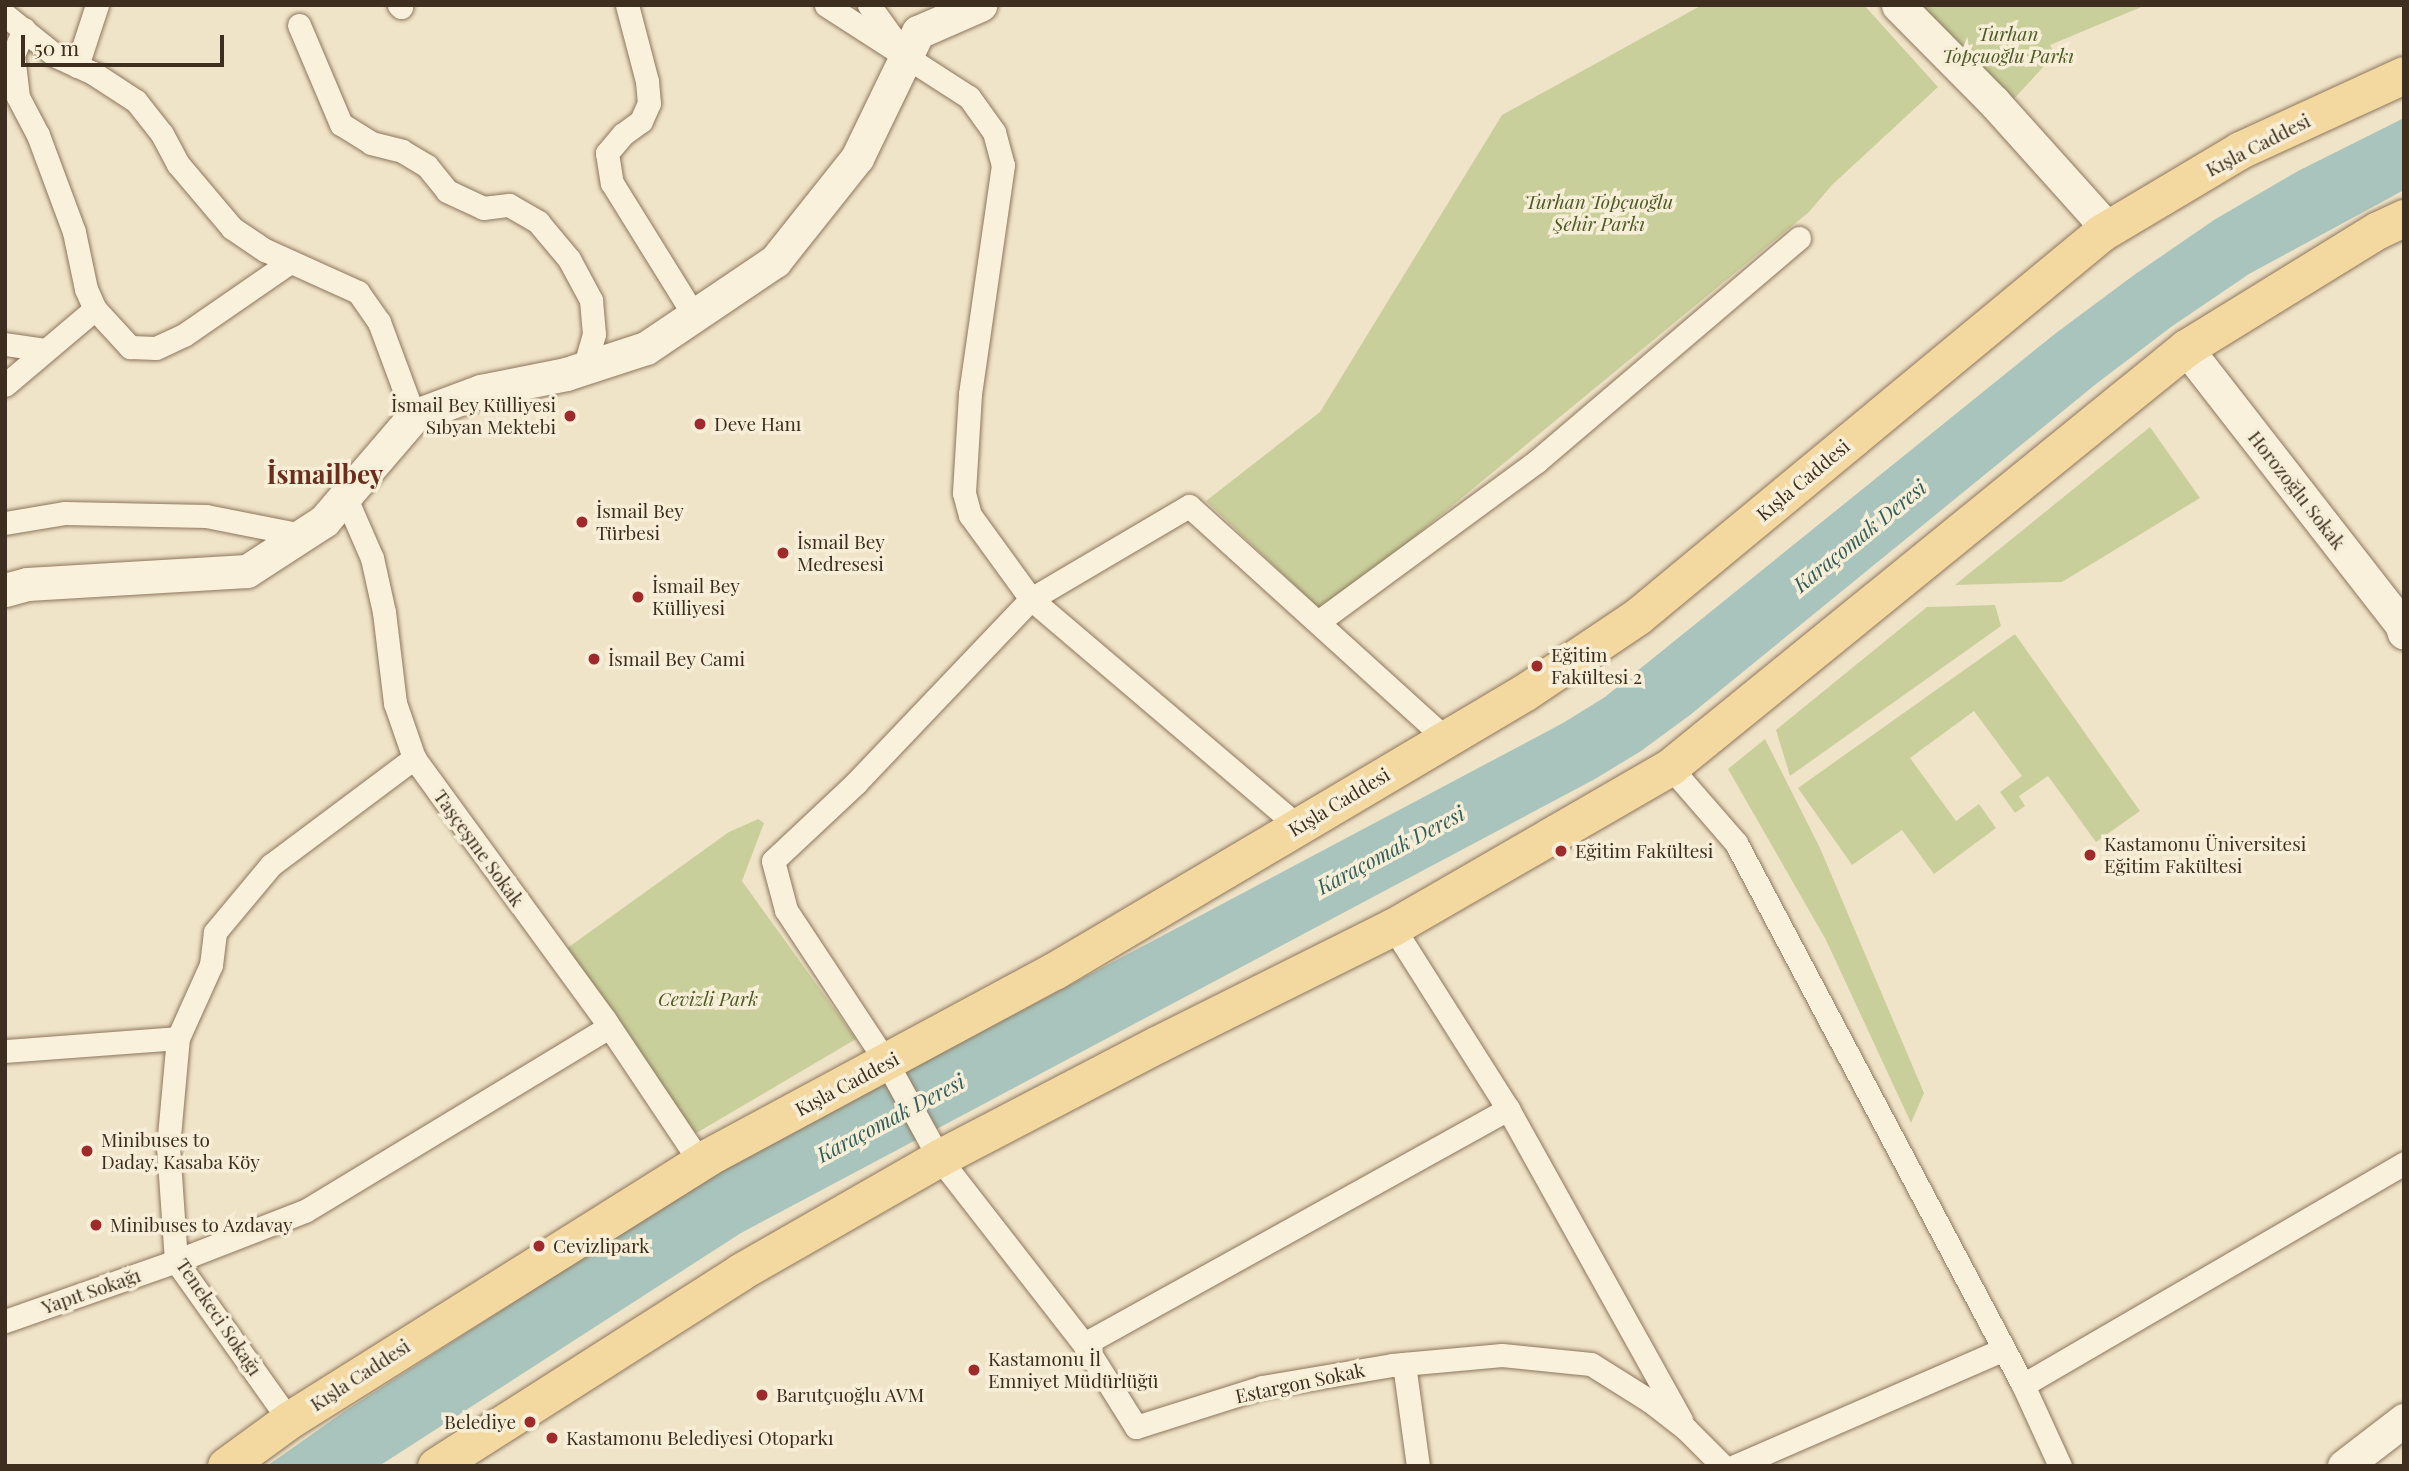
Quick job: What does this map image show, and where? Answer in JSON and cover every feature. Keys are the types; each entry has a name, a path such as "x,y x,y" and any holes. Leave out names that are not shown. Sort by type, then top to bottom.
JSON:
{"main road":[{"path":"5,590 27,584 247,572 324,520 414,416 481,391 584,368 646,348 775,261 858,158 918,32 980,5"},
{"path":"1898,5 2011,121 2108,229"},
{"name":"Kışla Caddesi","path":"226,1466 289,1420 700,1162 1054,971 1525,692 1639,616 2108,229 2240,150 2404,75"},
{"path":"436,1466 740,1272 939,1158 1158,1044 1393,928 1670,767 2186,348 2378,230 2404,218"},
{"name":"Horozoğlu Sokak","path":"2186,348 2403,627"},
{"path":"2344,1466 2404,1420"}],"street":[{"path":"77,66 97,5"},
{"path":"627,5 647,81 649,103 641,121 623,134 607,153 612,183 694,315"},
{"path":"826,5 969,97 994,132 1003,165 970,394 964,493 970,516 1031,599 1299,827"},
{"path":"869,5 905,56"},
{"path":"5,15 56,56 136,101 162,134 178,163 232,228 290,262 358,292 379,322 414,416"},
{"path":"299,24 341,124 371,143 410,156 426,166 447,191 483,208 509,205 538,222 569,259 591,300 594,334 584,368"},
{"path":"24,29 13,55 18,97 38,135 74,232 86,289 95,309 130,347 156,348 184,335 290,262"},
{"path":"1318,622 1537,461 1799,238"},
{"path":"5,385 95,309"},
{"path":"5,344 45,350"},
{"name":"Taşçeşme Sokak","path":"345,496 372,558 384,612 395,703 414,758 609,1027 700,1162"},
{"path":"1031,599 1189,506 1445,738"},
{"path":"5,523 65,513 206,516 302,535"},
{"name":"Estargon Sokak","path":"1031,599 857,782 773,861 786,910 887,1063 939,1158 1084,1344 1136,1427 1262,1387 1404,1364 1502,1355 1591,1364 1650,1401 1686,1429 1723,1466"},
{"name":"Tenekeci Sokağı","path":"289,1420 176,1261 169,1147 177,1038 211,965 215,932 271,865 414,758"},
{"path":"1670,767 1736,843 2023,1385 2060,1466"},
{"path":"1393,928 1508,1109 1686,1429"},
{"name":"Yapıt Sokağı","path":"5,1321 176,1261 305,1211 609,1027"},
{"path":"5,1051 177,1038"},
{"path":"1084,1344 1508,1109"},
{"path":"2023,1385 2404,1163"},
{"path":"1735,1466 2004,1349"},
{"path":"1404,1364 1418,1466"}],"green space":[{"name":"Turhan Topçuoğlu Şehir Parkı","path":"1702,5 1864,5 1938,87 1832,185 1809,212 1323,612 1206,501 1320,412 1502,115"},
{"name":"Turhan Topçuoğlu Parkı","path":"1923,5 2146,5 2050,45 2055,54 2012,101 1959,59"},
{"path":"2150,427 2200,498 2062,582 1955,585"},
{"path":"1995,605 2001,626 1790,776 1776,730 1927,607"},
{"path":"2015,634 2140,811 2096,842 2048,776 2019,796 2025,806 2015,813 2000,792 2022,776 1974,711 1910,758 1956,821 1979,804 1996,828 1934,874 1902,830 1852,865 1798,788"},
{"path":"1765,739 1820,848 1924,1093 1911,1123 1826,940 1728,769"},
{"name":"Cevizli Park","path":"758,819 764,823 742,881 856,1039 688,1138 559,954 729,832"}],"water":[{"name":"Karaçomak Deresi","path":"2404,118 2404,190 2249,274 2171,327 2096,384 1690,715 1641,751 1595,779 741,1233 379,1466 267,1466 345,1411 708,1177 1563,723 1605,697 2056,333 2134,275 2214,220 2298,171"}],"place":[{"name":"İsmail Bey Külliyesi Sıbyan Mektebi","path":"570,416"},
{"name":"Deve Hanı","path":"700,424"},
{"name":"İsmail Bey Türbesi","path":"582,522"},
{"name":"İsmail Bey Medresesi","path":"783,553"},
{"name":"İsmail Bey Külliyesi","path":"638,597"},
{"name":"İsmail Bey Cami","path":"594,659"},
{"name":"Eğitim Fakültesi 2","path":"1537,666"},
{"name":"Eğitim Fakültesi","path":"1561,851"},
{"name":"Kastamonu Üniversitesi Eğitim Fakültesi","path":"2090,855"},
{"name":"Minibuses to Daday, Kasaba Köy","path":"87,1151"},
{"name":"Minibuses to Azdavay","path":"96,1225"},
{"name":"Cevizlipark","path":"539,1246"},
{"name":"Kastamonu İl Emniyet Müdürlüğü","path":"974,1370"},
{"name":"Barutçuoğlu AVM","path":"762,1395"},
{"name":"Belediye","path":"530,1422"},
{"name":"Kastamonu Belediyesi Otoparkı","path":"552,1438"}],"district":[{"name":"İsmailbey","path":"325,474"}]}
